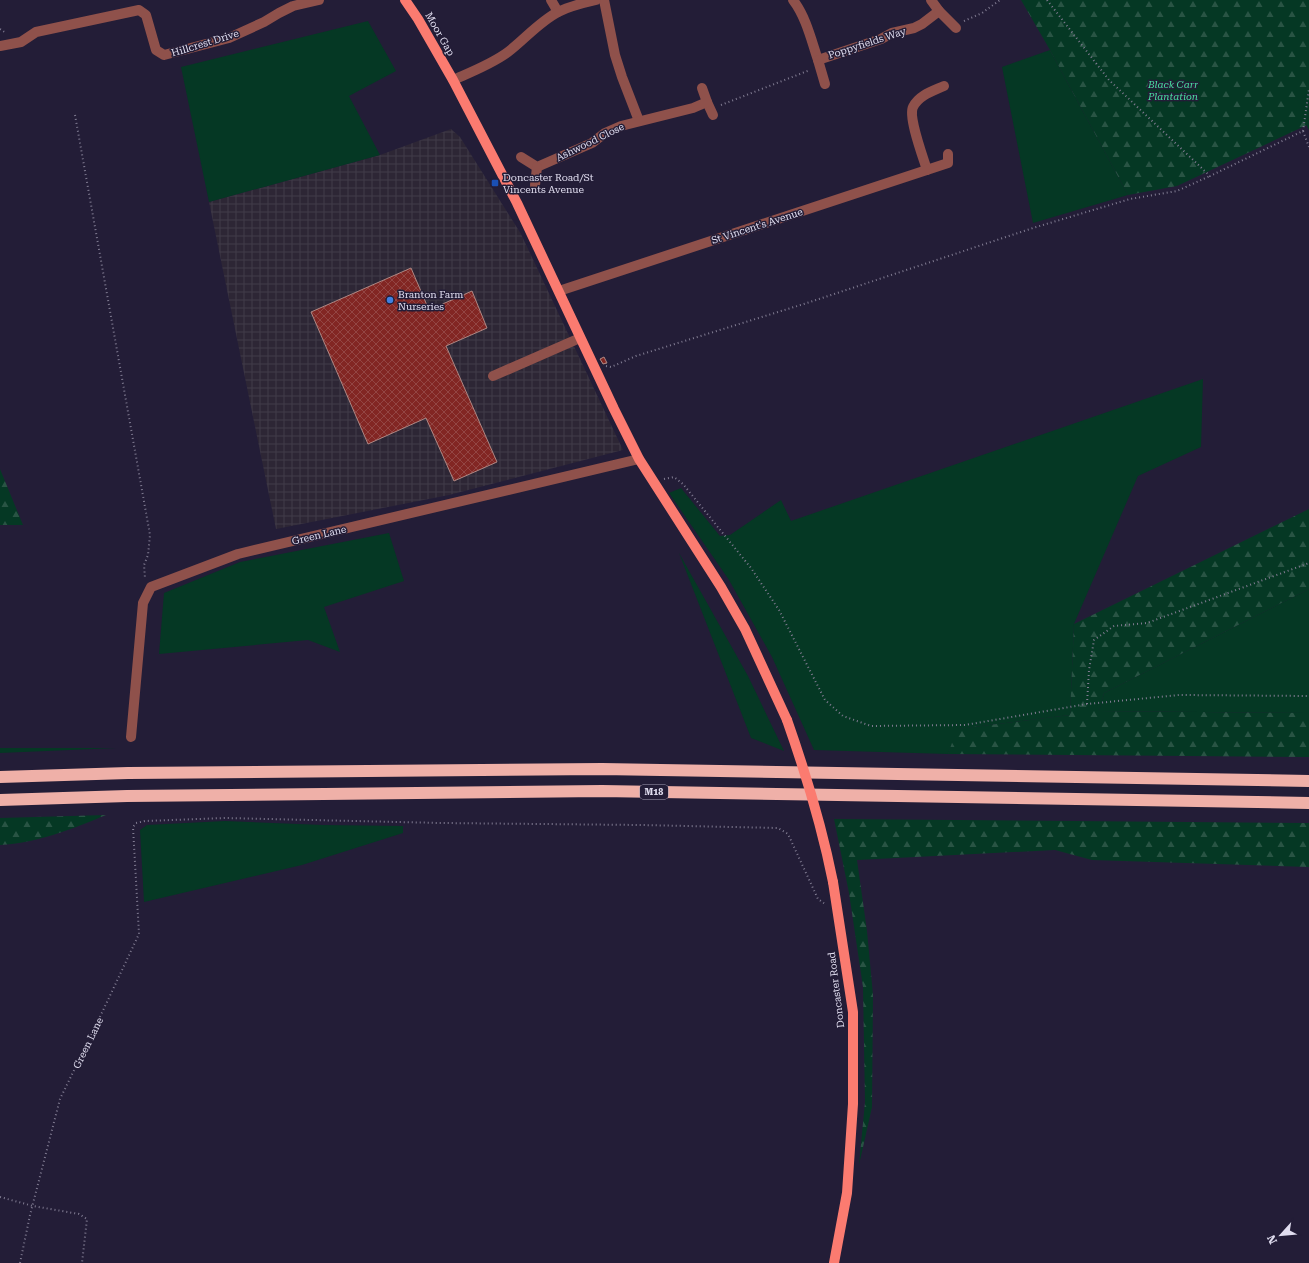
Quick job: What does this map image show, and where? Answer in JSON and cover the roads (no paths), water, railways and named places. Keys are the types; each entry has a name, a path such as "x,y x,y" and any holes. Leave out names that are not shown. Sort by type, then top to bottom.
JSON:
{"highway":[{"name":"M18","path":"0,777 128,773 602,769 1309,781"},
{"name":"M18","path":"0,800 127,796 602,791 1309,803"}],"main road":[{"name":"Moor Gap","path":"405,0 418,19 453,80 517,203 580,338 639,459"},
{"name":"Doncaster Road","path":"639,459 721,587 745,629 787,720 802,761 826,848 833,882 852,1012 854,1104 847,1193 834,1263"}],"street":[{"name":"Hillcrest Drive","path":"0,46 21,42 36,32 139,10 146,15 156,50 164,55 229,38 264,22 293,6 319,0"},
{"path":"551,0 558,12"},
{"path":"453,80 497,59 508,52 544,21 558,12 579,4 596,0"},
{"path":"604,0 620,70 639,121"},
{"name":"Poppyfields Way","path":"793,0 804,19 819,63 881,39 892,33 914,28 939,11"},
{"path":"931,0 939,11 955,27"},
{"path":"819,63 825,84"},
{"path":"927,170 913,123 913,107 928,93 944,86"},
{"name":"Ashwood Close","path":"537,167 592,143 614,129 639,121 693,108 710,109 702,88"},
{"path":"521,157 537,167 535,185"},
{"name":"St Vincent's Avenue","path":"559,291 950,163"},
{"path":"493,376 580,338"},
{"name":"Green Lane","path":"131,737 143,603 151,587 238,554 639,459"}],"place":[{"name":"Doncaster Road/St Vincents Avenue","path":"495,183"},
{"name":"Branton Farm Nurseries","path":"390,300"}],"park label":[{"name":"Black Carr Plantation","path":"1173,90"}]}
